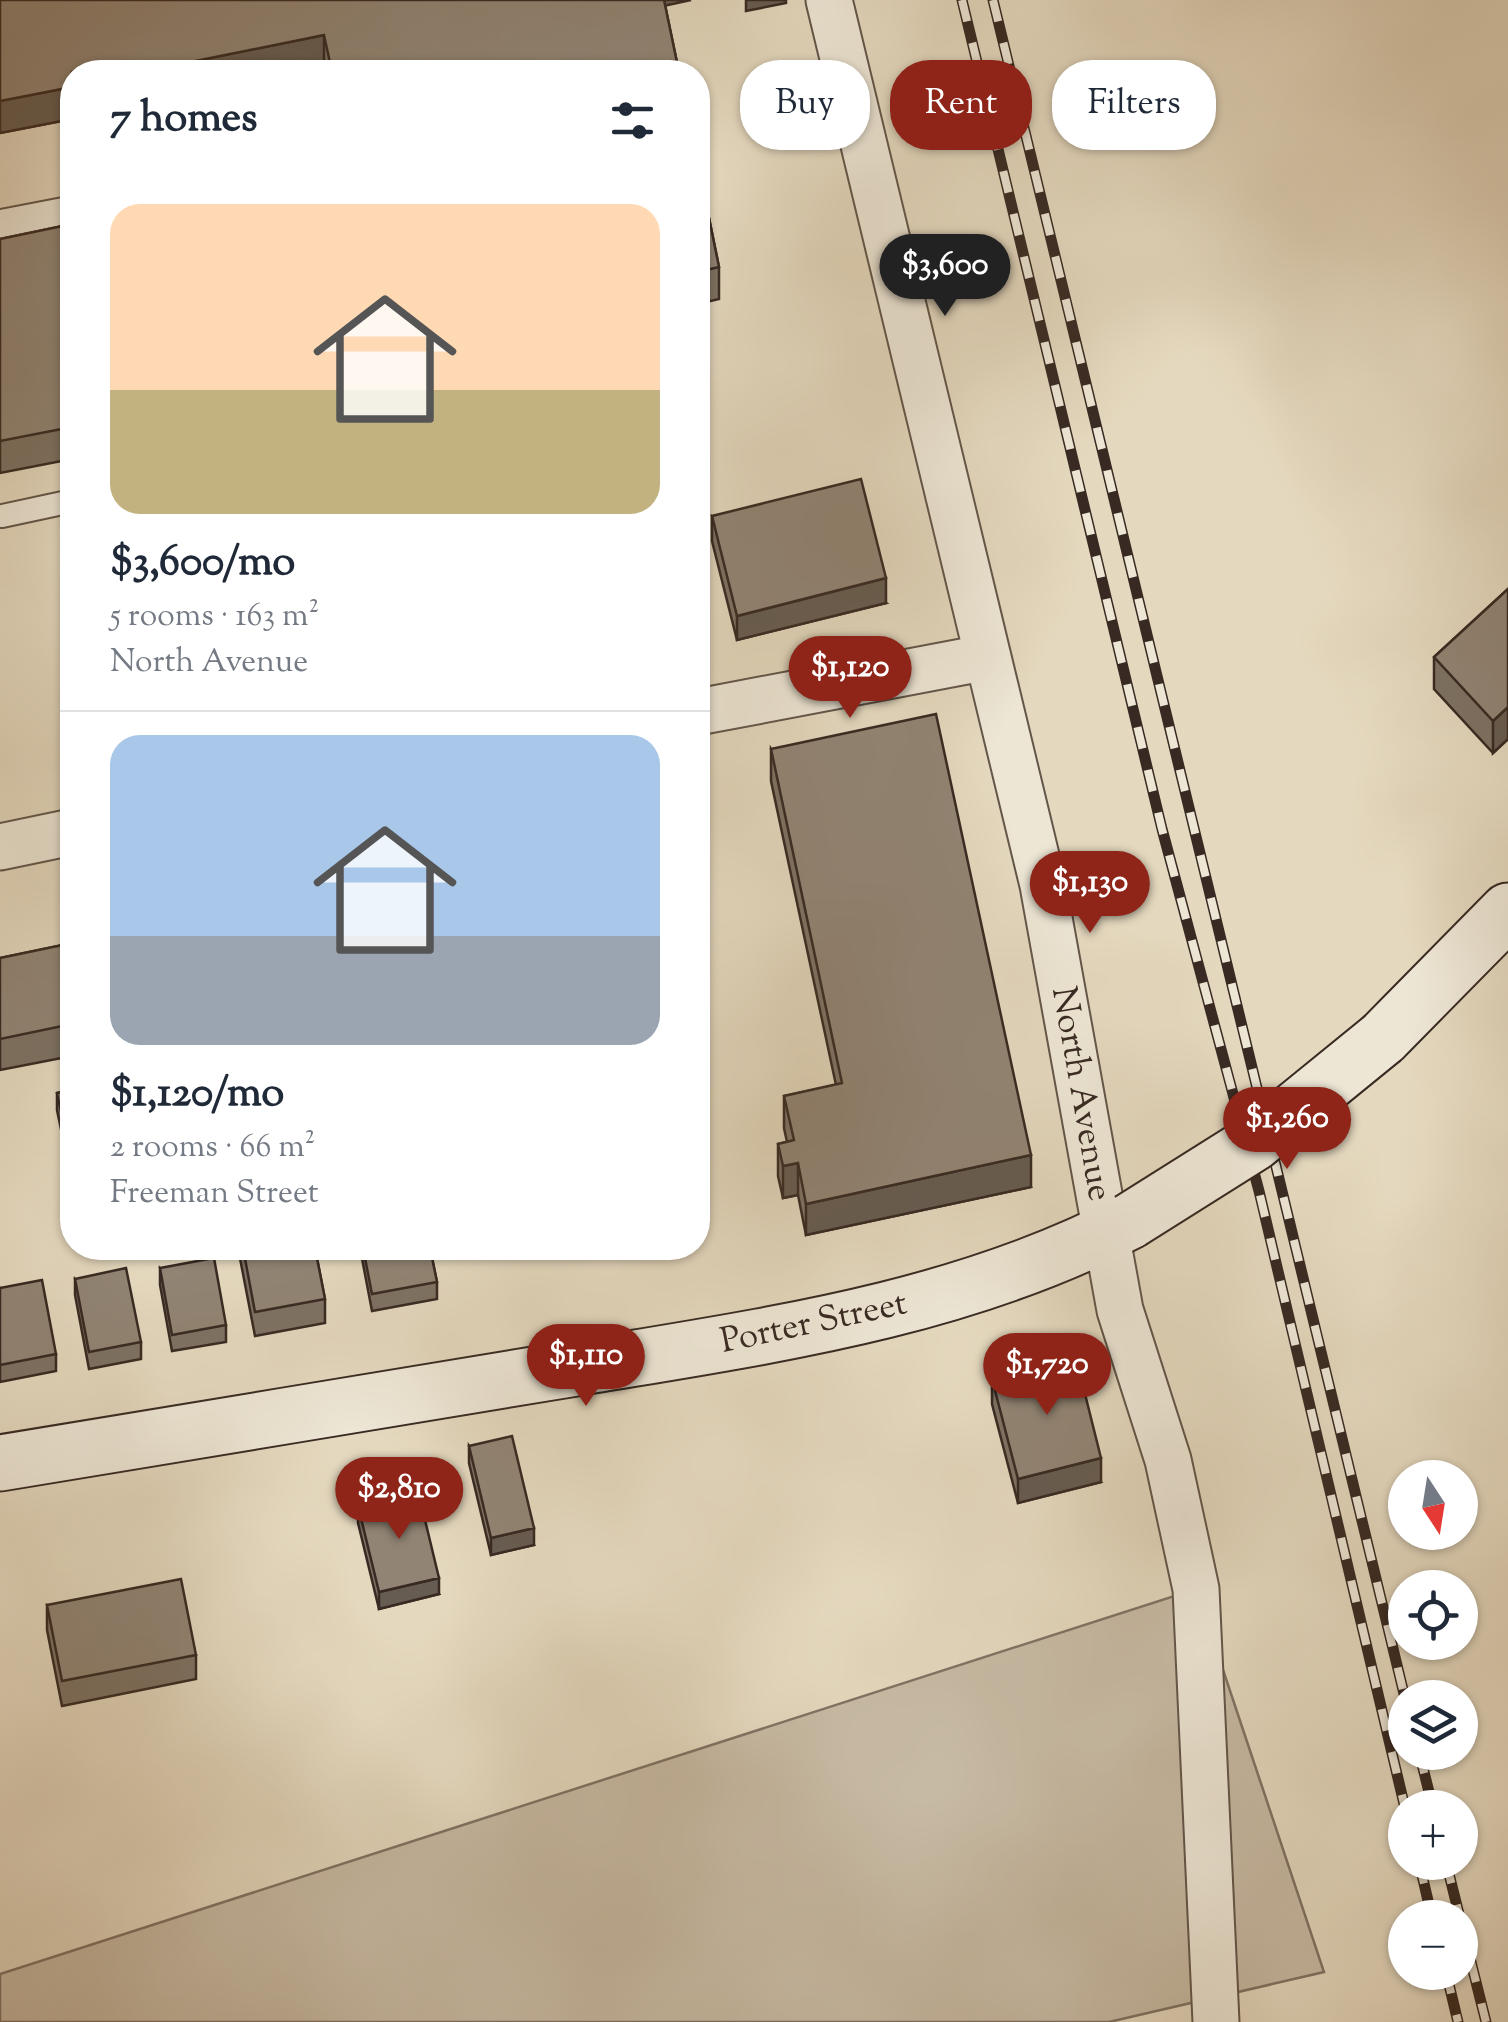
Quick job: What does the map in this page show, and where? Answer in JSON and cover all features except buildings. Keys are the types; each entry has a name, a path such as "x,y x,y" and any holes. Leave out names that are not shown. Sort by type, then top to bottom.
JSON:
{"street":[{"name":"North Avenue","path":"829,0 1043,886 1118,1228 1120,1310 1168,1460 1196,1589 1216,2022"},
{"path":"0,233 60,221"},
{"path":"710,710 988,656"},
{"path":"0,847 60,834"},
{"name":"Porter Street","path":"0,1463 807,1329 991,1282 1118,1228 1254,1143 1383,1038 1508,911"}],"lane":[{"path":"2,516 60,504"}],"shaded area":[{"path":"1196,1589 1324,1972 1109,2022 0,2022 0,1974"}],"railway":[{"path":"962,0 1162,829 1259,1191 1401,1790"},
{"path":"993,0 1401,1680"},
{"path":"1424,1770 1428,1790"},
{"path":"1423,1880 1428,1900"},
{"path":"1450,1880 1456,1900"},
{"path":"1450,1990 1458,2022"},
{"path":"1478,1990 1486,2022"}]}
